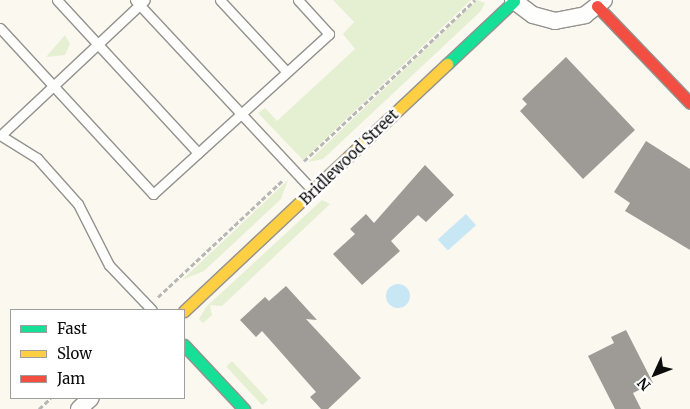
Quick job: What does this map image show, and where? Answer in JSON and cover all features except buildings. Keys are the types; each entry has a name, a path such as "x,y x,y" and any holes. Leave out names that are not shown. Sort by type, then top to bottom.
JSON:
{"street":[{"path":"513,1 533,15 555,21 578,17 601,3 690,103"},
{"name":"Bridlewood Street","path":"185,311 513,1"},
{"path":"185,345 244,409"},
{"path":"78,409 90,399"}],"lane":[{"path":"57,0 198,153"},
{"path":"220,0 286,72"},
{"path":"0,28 154,194 328,34 298,0"},
{"path":"150,308 109,264 78,204 37,158 0,135 98,44 140,2 313,191"}],"path":[{"path":"150,308 475,0"},
{"path":"39,409 50,399"}],"green space":[{"path":"333,0 471,0 303,160 258,113 265,108 277,121 355,49 343,34 354,22"},
{"path":"477,0 485,3 481,11 323,159 308,162"},
{"path":"65,35 70,44 65,55 46,57"},
{"path":"288,180 281,199 204,271 182,280"},
{"path":"322,200 330,204 222,306 210,305 212,315 203,323 199,319 206,307"},
{"path":"232,361 268,400 262,405 226,366"}],"water":[{"path":"466,214 476,225 448,251 438,239"},
{"path":"398,284 407,287 410,296 407,305 398,308 389,305 386,296 389,287"}],"traffic: fast":[{"path":"447,64 514,1"},
{"path":"185,346 244,409"}],"traffic: slow":[{"path":"185,310 447,64"}],"traffic: jam":[{"path":"597,6 690,103"}]}
